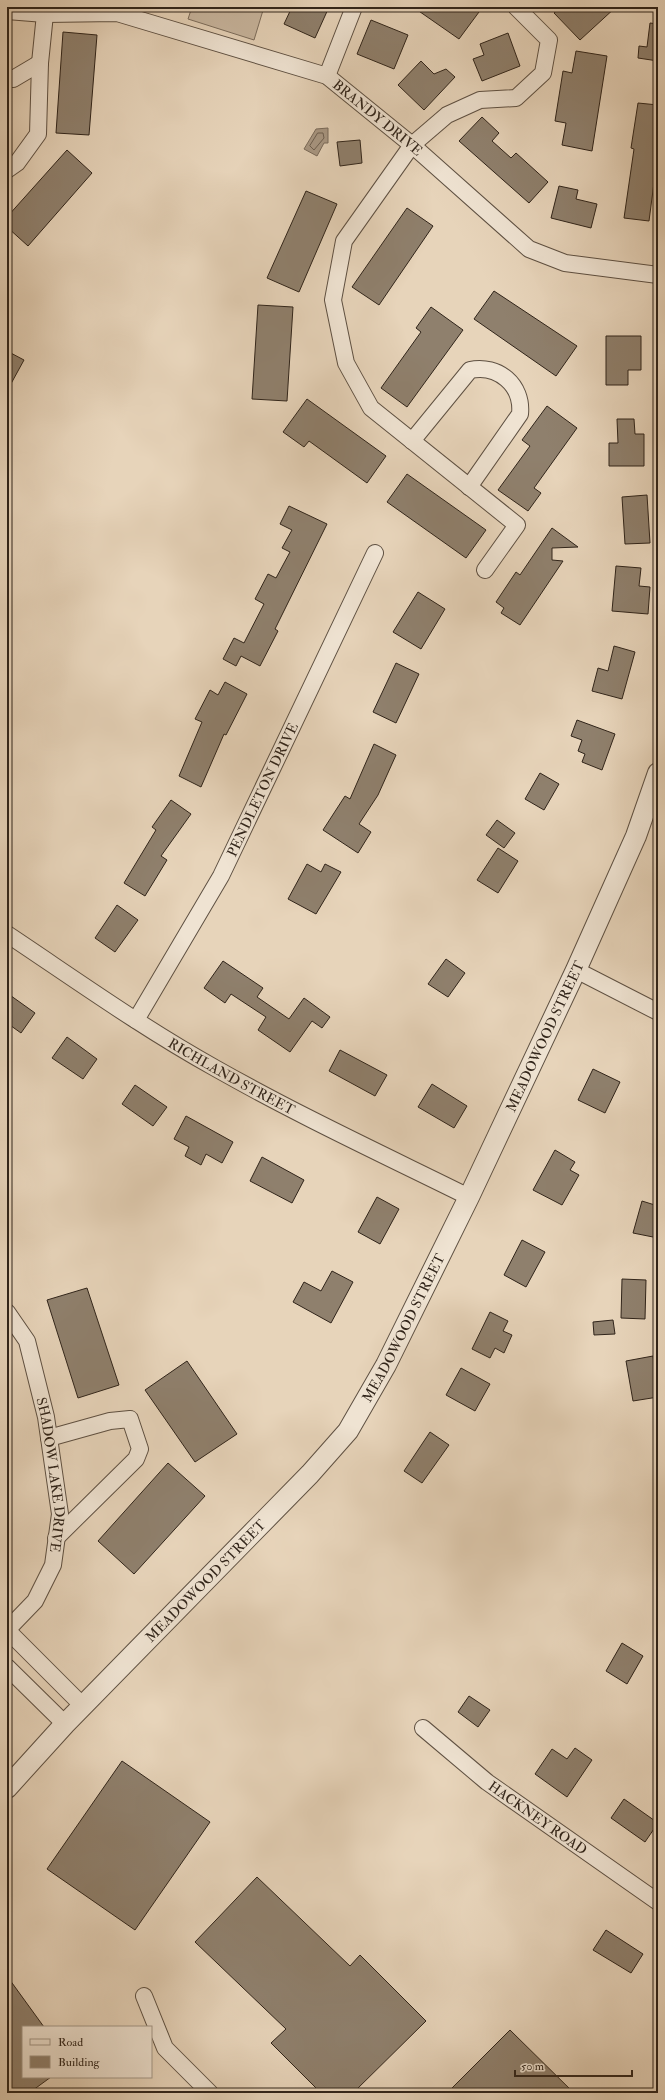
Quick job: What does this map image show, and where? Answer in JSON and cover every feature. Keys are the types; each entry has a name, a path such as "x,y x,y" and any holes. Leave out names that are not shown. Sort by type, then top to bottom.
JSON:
{"street":[{"path":"328,76 354,7"},
{"path":"485,570 517,525 371,408 346,363 333,300 344,241 412,145 447,115 480,100 516,98 543,74 549,40 516,7"},
{"name":"BRANDY DRIVE","path":"7,11 45,14 91,10 117,13 328,76 412,145 458,188 530,249 565,262 658,275"},
{"path":"7,170 17,163 38,134 40,63 45,14"},
{"path":"7,78 13,79 40,63"},
{"path":"412,441 470,370 482,368 505,377 518,392 521,404 520,414 469,487"},
{"name":"PENDLETON DRIVE","path":"136,1020 221,876 374,553"},
{"name":"MEADOWOOD STREET","path":"7,1788 65,1724 310,1474 348,1431 386,1365 469,1197 576,970 636,836 658,773"},
{"name":"RICHLAND STREET","path":"7,934 136,1020 215,1068 328,1128 469,1197"},
{"path":"576,970 658,1012"},
{"name":"SHADOW LAKE DRIVE","path":"7,1312 27,1341 46,1417 60,1514 53,1565 35,1601 7,1630 83,1706"},
{"path":"49,1438 110,1421 130,1419 140,1449 136,1459 56,1538"},
{"path":"7,1667 65,1724"},
{"name":"HACKNEY ROAD","path":"423,1728 487,1782 658,1902"},
{"path":"144,1996 165,2048 210,2093"}],"shaded area":[{"path":"192,7 264,7 254,40 188,19"}],"water":[{"path":"328,128 328,143 324,143 317,156 304,149 316,129"}],"building":[{"path":"292,7 329,7 315,38 284,24"},
{"path":"413,7 471,7 479,12 459,39"},
{"path":"561,7 616,7 580,40 554,13"},
{"path":"371,20 408,35 394,69 357,54"},
{"path":"650,23 658,24 658,61 638,58 639,46 647,47"},
{"path":"63,32 97,35 89,135 56,133"},
{"path":"508,33 520,66 482,81 473,59 484,55 480,44"},
{"path":"576,51 607,56 592,151 562,145 566,123 555,121 563,71 572,73"},
{"path":"421,61 434,74 446,69 455,77 424,110 398,85"},
{"path":"638,103 658,105 658,152 649,221 624,218 634,149 631,148"},
{"path":"482,117 499,133 492,141 511,158 516,153 548,182 529,203 459,141"},
{"path":"360,140 362,163 340,166 337,142"},
{"path":"67,150 92,173 28,246 7,227 7,217"},
{"path":"559,186 578,190 576,199 597,204 591,228 551,218"},
{"path":"306,191 337,204 299,292 267,278"},
{"path":"407,208 433,226 379,305 352,287"},
{"path":"494,291 577,346 556,376 474,319"},
{"path":"258,305 293,307 287,401 252,399"},
{"path":"431,307 463,330 407,407 381,388 421,332 416,328"},
{"path":"606,336 641,336 641,370 628,370 628,385 606,385"},
{"path":"7,351 24,360 7,391"},
{"path":"307,399 386,456 367,483 309,441 304,447 283,432"},
{"path":"547,406 577,428 534,488 541,493 528,511 498,490 530,446 522,440"},
{"path":"617,419 634,419 635,434 644,434 644,466 609,466 609,443 618,443"},
{"path":"407,474 486,530 466,558 387,502"},
{"path":"647,495 650,543 625,544 622,497"},
{"path":"289,506 327,524 275,629 278,631 260,666 241,656 236,666 223,659 234,638 244,643 264,604 255,599 268,574 276,578 290,552 282,548 292,530 280,524"},
{"path":"552,528 578,547 552,548 552,560 563,561 520,625 501,613 504,608 496,602 516,572 520,575"},
{"path":"616,566 641,568 639,586 650,587 648,614 612,611"},
{"path":"418,592 445,609 421,649 393,632"},
{"path":"614,646 635,652 622,699 592,691 598,668 608,671"},
{"path":"396,663 419,674 396,723 373,712"},
{"path":"225,682 247,694 226,735 224,734 201,787 179,776 202,722 195,719 210,690 218,695"},
{"path":"577,720 615,734 602,770 582,762 585,754 578,751 582,740 571,736"},
{"path":"374,744 396,755 378,795 359,824 371,832 358,853 323,830 345,796 350,799"},
{"path":"540,773 559,784 544,810 525,799"},
{"path":"171,800 191,814 161,856 167,860 145,896 124,883 156,830 152,827"},
{"path":"497,820 515,833 504,848 486,835"},
{"path":"498,848 518,861 498,893 477,880"},
{"path":"307,864 321,872 325,864 341,872 316,914 288,899"},
{"path":"117,905 138,920 115,952 95,938"},
{"path":"446,959 465,973 448,997 428,984"},
{"path":"223,961 263,988 257,997 289,1019 304,998 330,1017 322,1028 312,1021 290,1052 258,1030 266,1017 231,994 225,1003 204,988"},
{"path":"7,993 35,1013 21,1033 7,1023"},
{"path":"67,1037 97,1059 83,1079 52,1058"},
{"path":"340,1050 387,1075 375,1096 329,1071"},
{"path":"593,1069 620,1082 605,1113 578,1100"},
{"path":"432,1084 467,1106 454,1128 418,1107"},
{"path":"135,1085 167,1107 153,1126 122,1104"},
{"path":"186,1116 233,1142 222,1163 206,1154 201,1165 185,1156 189,1147 174,1139"},
{"path":"555,1150 575,1162 570,1170 579,1175 562,1205 533,1190"},
{"path":"262,1157 304,1180 292,1203 250,1181"},
{"path":"377,1197 399,1209 380,1244 358,1232"},
{"path":"642,1201 658,1206 658,1238 633,1233"},
{"path":"522,1240 545,1252 526,1287 504,1275"},
{"path":"332,1271 353,1282 331,1323 293,1302 304,1282 321,1291"},
{"path":"622,1279 646,1280 645,1319 621,1318"},
{"path":"87,1288 119,1385 78,1398 47,1300"},
{"path":"490,1312 508,1321 503,1331 512,1335 504,1353 495,1348 490,1358 472,1349"},
{"path":"613,1320 615,1334 594,1335 593,1322"},
{"path":"653,1356 658,1397 633,1401 626,1361"},
{"path":"187,1361 237,1434 195,1462 145,1390"},
{"path":"461,1368 490,1384 475,1411 446,1395"},
{"path":"430,1432 449,1445 422,1483 404,1471"},
{"path":"168,1463 205,1496 134,1574 98,1541"},
{"path":"622,1643 643,1656 627,1684 606,1671"},
{"path":"469,1696 490,1710 478,1727 458,1712"},
{"path":"575,1748 592,1760 567,1797 535,1774 552,1749 567,1759"},
{"path":"122,1761 210,1822 135,1930 47,1869"},
{"path":"624,1799 658,1823 645,1842 611,1818"},
{"path":"257,1877 350,1966 360,1955 426,2021 353,2093 321,2093 271,2043 286,2029 195,1942"},
{"path":"606,1930 643,1954 631,1973 593,1950"},
{"path":"7,1976 43,2026 22,2026 22,2078 50,2078 29,2093 7,2093"},
{"path":"510,2030 574,2093 447,2093"}]}
